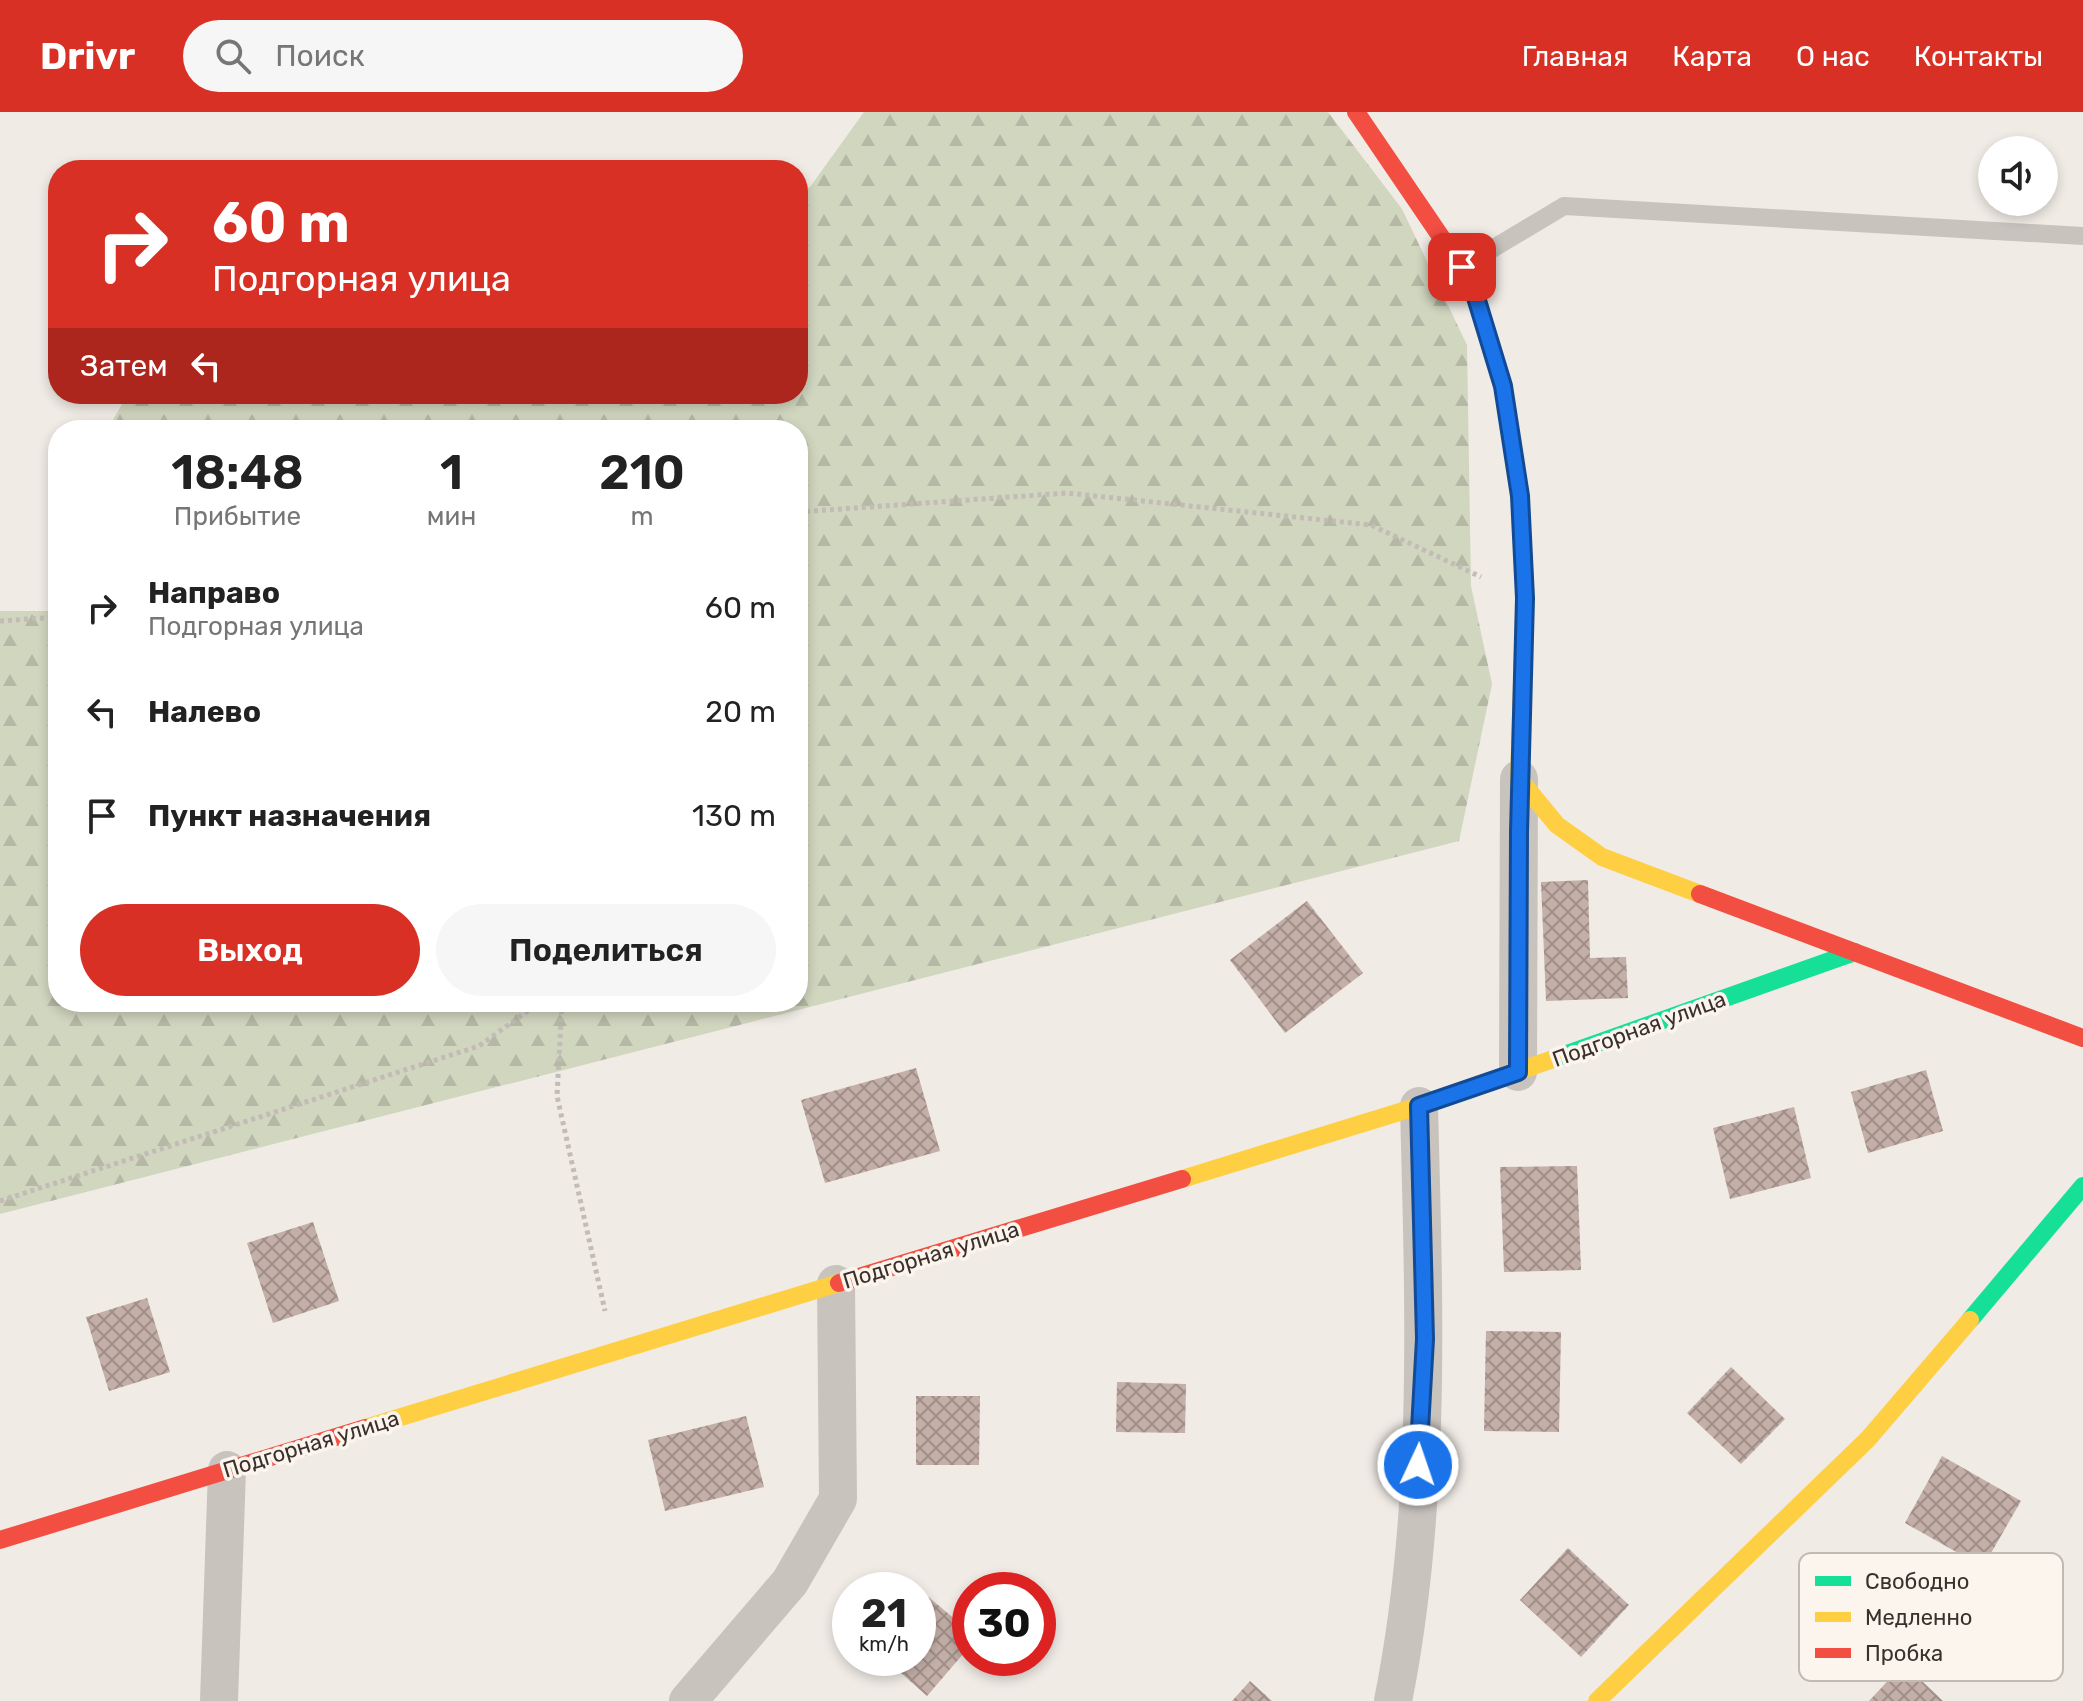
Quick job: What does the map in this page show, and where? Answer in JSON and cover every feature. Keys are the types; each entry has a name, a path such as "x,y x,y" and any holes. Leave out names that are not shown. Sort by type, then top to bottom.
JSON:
{"street":[{"path":"1356,112 1471,281 1503,386 1520,496 1525,598 1519,779 1518,1072"},
{"path":"1519,779 1557,825 1602,857 2083,1038"},
{"name":"Подгорная улица","path":"0,1540 1419,1106 1855,952"},
{"path":"1393,1701 1411,1592 1425,1339 1419,1106"},
{"path":"1597,1701 1868,1439 2083,1186"},
{"path":"688,1701 790,1582 838,1499 836,1284"},
{"path":"219,1701 227,1470"}],"lane":[{"path":"1462,267 1564,206 2083,236"}],"path":[{"path":"808,511 1067,493 1371,525 1525,598"},
{"path":"0,621 48,618"},
{"path":"0,1201 479,1046 526,1012"},
{"path":"561,1012 557,1096 608,1324 581,1362"}],"green space":[{"path":"864,112 1328,112 1402,209 1467,345 1471,586 1492,684 1459,841 808,1007 808,420 113,420 122,404 808,404 810,187"},
{"path":"0,611 48,611 48,1012 790,1012 0,1214"}],"building":[{"path":"1588,880 1590,958 1626,957 1628,998 1546,1001 1541,882"},
{"path":"1307,901 1363,973 1285,1033 1230,960"},
{"path":"916,1068 940,1151 825,1183 801,1100"},
{"path":"1926,1070 1943,1131 1868,1153 1851,1092"},
{"path":"1794,1107 1811,1178 1730,1199 1713,1128"},
{"path":"1577,1166 1581,1270 1504,1272 1500,1167"},
{"path":"313,1222 339,1301 273,1323 247,1243"},
{"path":"147,1298 170,1372 109,1391 86,1317"},
{"path":"1486,1331 1561,1332 1559,1432 1484,1431"},
{"path":"1731,1367 1785,1419 1741,1464 1687,1413"},
{"path":"1117,1382 1186,1384 1185,1433 1116,1432"},
{"path":"916,1396 980,1396 979,1465 916,1465"},
{"path":"746,1416 764,1487 665,1511 648,1440"},
{"path":"1942,1456 2021,1501 1991,1553 1958,1553 1905,1523"},
{"path":"1568,1548 1629,1605 1581,1657 1520,1600"},
{"path":"936,1603 952,1617 952,1667 927,1696 904,1676 936,1676"},
{"path":"1250,1681 1272,1701 1232,1701"},
{"path":"1888,1681 1922,1681 1943,1701 1869,1701"}],"traffic: fast":[{"path":"1553,1059 1855,952"},
{"path":"1970,1320 2083,1186"}],"traffic: slow":[{"path":"1525,588 1519,779 1557,825 1602,857 1700,894"},
{"path":"1182,1179 1419,1106 1553,1059"},
{"path":"365,1428 839,1283"},
{"path":"1597,1701 1868,1439 1970,1320"}],"traffic: jam":[{"path":"1356,112 1471,281 1503,386 1520,496 1525,588"},
{"path":"1700,894 2083,1038"},
{"path":"839,1283 1182,1179"},
{"path":"0,1540 365,1428"}],"route":[{"path":"1418,1465 1425,1339 1419,1106 1518,1072 1519,779 1525,598 1520,496 1503,386 1471,281 1462,267"}]}
